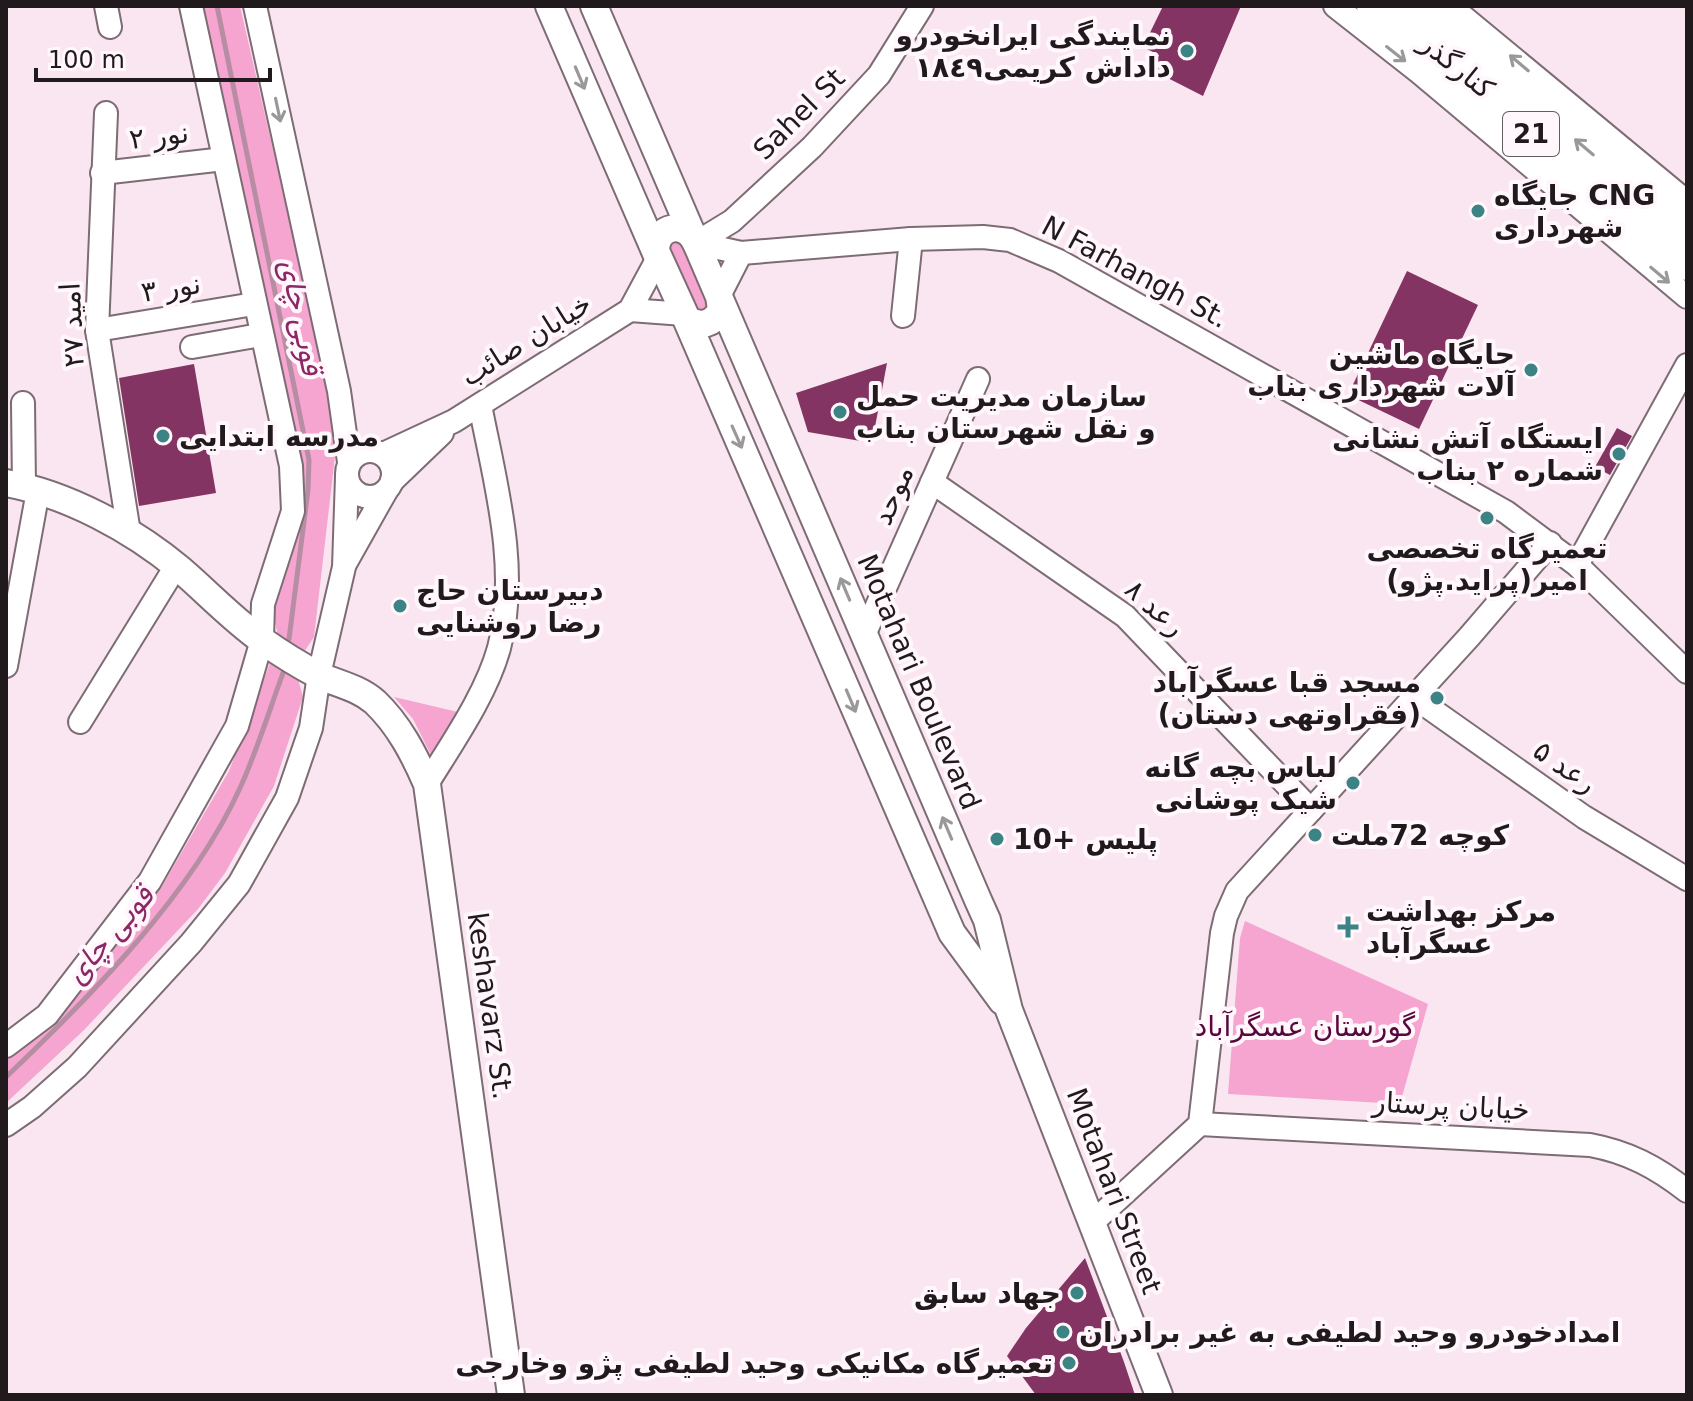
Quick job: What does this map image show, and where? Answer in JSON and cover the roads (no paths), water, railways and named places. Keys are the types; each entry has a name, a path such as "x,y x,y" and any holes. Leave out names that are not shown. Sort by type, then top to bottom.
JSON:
{"highway":[{"name":"21","path":"1373,6 1433,52 1687,264"},
{"name":"21","path":"1413,6 1687,233"}],"main road":[{"path":"549,6 952,933 1009,1010"},
{"path":"594,6 696,243"},
{"path":"626,183 642,193 655,190 663,179 663,166"},
{"path":"658,258 656,244 668,229 681,228 696,243"},
{"name":"Motahari Boulevard","path":"696,243 987,920 1009,1010"},
{"path":"684,314 700,325 713,321 721,310 719,296"},
{"path":"713,382 712,369 726,355 740,356 749,366"},
{"path":"23,486 81,508 129,533 176,566 262,640"},
{"name":"keshavarz St.","path":"262,640 319,675 356,689 381,709 411,748 427,784 511,1395"},
{"path":"944,915 951,924 965,926 979,912 978,900"},
{"name":"Motahari Street","path":"1009,1010 1159,1395"}],"street":[{"path":"6,1046 47,1015 150,881 237,726 262,640 263,604 293,511 291,466 260,335 191,6"},
{"path":"6,1125 32,1107 77,1067 191,943 239,884 287,798 311,728 319,675 344,567 348,470 361,452 376,451 391,463 389,486 379,495 365,497 353,490 348,470 339,391 255,6"},
{"name":"Sahel St","path":"696,243 732,221 812,147 879,75 922,6"},
{"name":"کنارگذر","path":"1335,6 1419,72 1687,297"},
{"name":"کنارگذر","path":"1450,6 1687,202"},
{"name":"امید ۲۷","path":"106,113 97,330 129,533"},
{"name":"نور ۲","path":"102,173 224,159"},
{"name":"N Farhangh St.","path":"696,243 741,253 957,236 1010,240 1059,261 1459,484 1550,543 1577,565 1687,672"},
{"path":"903,316 911,239"},
{"path":"719,296 741,253"},
{"name":"خیابان صائب","path":"383,454 454,421 630,310 658,258"},
{"name":"نور ۳","path":"97,330 254,304"},
{"name":"خیابان صائب","path":"630,310 684,314"},
{"path":"192,347 260,335"},
{"path":"1577,565 1687,365"},
{"name":"موحد","path":"864,635 978,379"},
{"path":"6,666 23,486 23,403"},
{"path":"427,784 470,714 499,649 507,596 502,520 480,405"},
{"name":"خیابان صائب","path":"344,567 389,486 454,421"},
{"name":"رعد ۸","path":"932,482 1125,616 1311,810"},
{"path":"1092,1223 1200,1124 1226,916 1242,885 1550,543"},
{"path":"80,722 176,566"},
{"name":"رعد ۵","path":"1414,697 1584,817 1687,879"},
{"name":"خیابان پرستار","path":"1200,1124 1590,1145 1626,1154 1652,1166 1687,1191"}],"waterway":[{"name":"قوبی چای","path":"217,6 309,460 289,639"},
{"name":"قوبی چای","path":"6,1077 104,978 167,905 195,867 220,828 240,788 283,673"}],"place":[{"name":"نمایندگی ایرانخودرو داداش کریمی١٨٤٩","path":"1187,51"},
{"name":"جایگاه CNG شهرداری","path":"1478,211"},
{"name":"جایگاه ماشین آلات شهرداری بناب","path":"1531,370"},
{"name":"سازمان مدیریت حمل و نقل شهرستان بناب","path":"840,412"},
{"name":"مدرسه ابتدایی","path":"163,436"},
{"name":"ایستگاه آتش نشانی شماره ۲ بناب","path":"1619,454"},
{"name":"تعمیرگاه تخصصی امیر(پراید.پژو)","path":"1487,518"},
{"name":"دبیرستان حاج رضا روشنایی","path":"400,606"},
{"name":"مسجد قبا عسگرآباد (فقراوتهی دستان)","path":"1437,698"},
{"name":"لباس بچه گانه شیک پوشانی","path":"1353,783"},
{"name":"کوچه 72ملت","path":"1315,835"},
{"name":"پلیس +10","path":"997,839"},
{"name":"مرکز بهداشت عسگرآباد","path":"1348,927"},
{"name":"جهاد سابق","path":"1077,1293"},
{"name":"امدادخودرو وحید لطیفی به غیر برادران","path":"1063,1332"},
{"name":"تعمیرگاه مکانیکی وحید لطیفی پژو وخارجی","path":"1069,1363"}],"park label":[{"name":"گورستان عسگرآباد","path":"1305,1026"}]}
